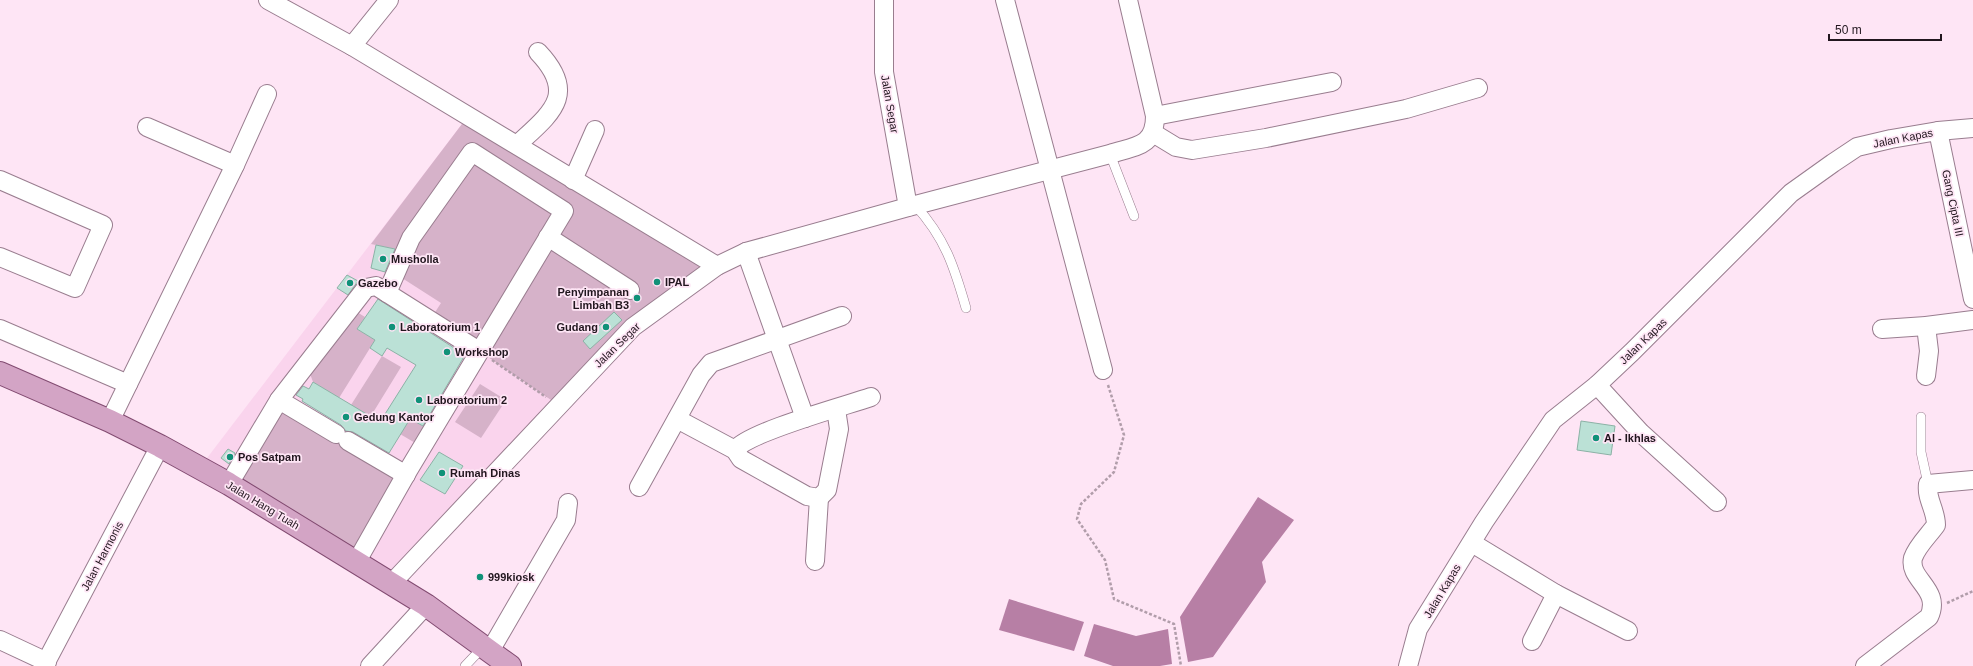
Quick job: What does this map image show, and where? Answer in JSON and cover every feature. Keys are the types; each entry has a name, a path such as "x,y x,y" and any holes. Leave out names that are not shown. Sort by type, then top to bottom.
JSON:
{"main road":[{"name":"Jalan Hang Tuah","path":"0,373 110,421 160,446 229,484 392,582 426,604 499,658"}],"street":[{"path":"268,0 352,46 717,266"},
{"path":"352,46 389,0"},
{"name":"Jalan Segar","path":"392,582 633,327 717,266 746,252 912,206 884,72 884,0"},
{"path":"1005,0 1103,370"},
{"path":"1128,0 1154,124 1176,147 1192,150 1266,138 1406,109 1478,88"},
{"path":"517,145 555,106 558,90 554,72 538,52"},
{"path":"912,206 1110,154 1143,143 1154,124 1332,82"},
{"path":"110,421 235,165 267,94"},
{"path":"147,127 235,165"},
{"name":"Jalan Kapas","path":"1408,666 1418,629 1472,543 1553,420 1597,385 1792,193 1815,176 1857,147 1891,139 1938,131 1973,128"},
{"path":"573,180 595,130"},
{"name":"Gang Cipta III","path":"1938,131 1973,299"},
{"path":"357,561 479,351 564,211 472,152 411,238 387,293"},
{"path":"0,180 103,224 75,288 0,257"},
{"path":"548,236 630,290"},
{"path":"746,252 805,418"},
{"path":"229,484 280,400 366,288 376,286 479,351"},
{"path":"639,487 701,375 711,363 842,316"},
{"path":"1882,329 1926,326 1973,320"},
{"path":"1926,326 1929,352 1926,376"},
{"path":"0,329 128,384"},
{"path":"1597,385 1640,433 1717,502"},
{"path":"735,450 743,442 805,418 871,397"},
{"path":"280,400 406,475"},
{"path":"815,561 819,498 827,490 839,429 836,409"},
{"path":"677,419 735,450 741,459 807,496 819,498"},
{"name":"Jalan Harmonis","path":"46,664 160,446"},
{"path":"1865,666 1928,617 1932,610 1932,602 1928,590 1915,572 1913,564 1916,552 1936,524 1936,519 1927,491 1928,484 1973,480"},
{"path":"499,658 566,520 568,503"},
{"path":"1472,543 1556,594 1628,631"},
{"path":"1532,641 1556,594"},
{"path":"370,666 426,604"},
{"path":"0,640 46,664"}],"lane":[{"path":"1110,154 1134,216"},
{"path":"912,206 932,223 945,246 957,275 966,308"},
{"path":"1921,417 1921,452 1928,484"},
{"path":"465,666 499,658"}],"path":[{"path":"479,351 548,398"},
{"path":"1103,370 1124,435 1114,472 1081,504 1077,519 1105,560 1114,599 1174,624 1181,666"},
{"path":"1932,610 1973,591"}],"shaded area":[{"path":"465,120 631,324 392,576 204,462"},
{"path":"465,120 710,266 554,402 430,320 441,303 402,278 405,251 371,244"},
{"path":"352,309 365,317 357,329 375,340 339,398 313,382 308,368"},
{"path":"382,356 401,367 374,411 397,425 394,430 351,405"},
{"path":"480,384 506,400 481,438 455,422"},
{"path":"279,400 345,446 406,475 360,557 232,479"},
{"path":"410,419 426,428 417,444 400,434"},
{"path":"1258,497 1294,520 1262,562 1266,582 1213,657 1188,662 1180,617"},
{"path":"1009,599 1084,622 1074,651 999,630"},
{"path":"1094,624 1136,636 1168,629 1172,664 1160,666 1113,666 1084,656"}],"building":[{"name":"Musholla","path":"376,245 395,249 385,272 371,268"},
{"name":"Gazebo","path":"347,275 358,281 348,295 337,288"},
{"path":"378,299 465,355 423,426 410,419 389,453 353,432 346,431 341,425 302,401 303,399 296,395 303,386 309,389 313,382 380,422 416,365 387,348 382,356 370,348 375,340 357,329"},
{"name":"Gudang","path":"614,312 622,320 590,349 583,341"},
{"name":"Al - Ikhlas","path":"1581,421 1615,426 1611,455 1577,450"},
{"name":"Pos Satpam","path":"228,449 235,453 229,464 221,458"},
{"name":"Rumah Dinas","path":"439,452 463,466 445,494 420,480"}],"place":[{"name":"Musholla","path":"383,259"},
{"name":"IPAL","path":"657,282"},
{"name":"Gazebo","path":"350,283"},
{"name":"Penyimpanan Limbah B3","path":"637,298"},
{"name":"Laboratorium 1","path":"392,327"},
{"name":"Gudang","path":"606,327"},
{"name":"Workshop","path":"447,352"},
{"name":"Laboratorium 2","path":"419,400"},
{"name":"Gedung Kantor","path":"346,417"},
{"name":"Al - Ikhlas","path":"1596,438"},
{"name":"Pos Satpam","path":"230,457"},
{"name":"Rumah Dinas","path":"442,473"},
{"name":"999kiosk","path":"480,577"}]}
